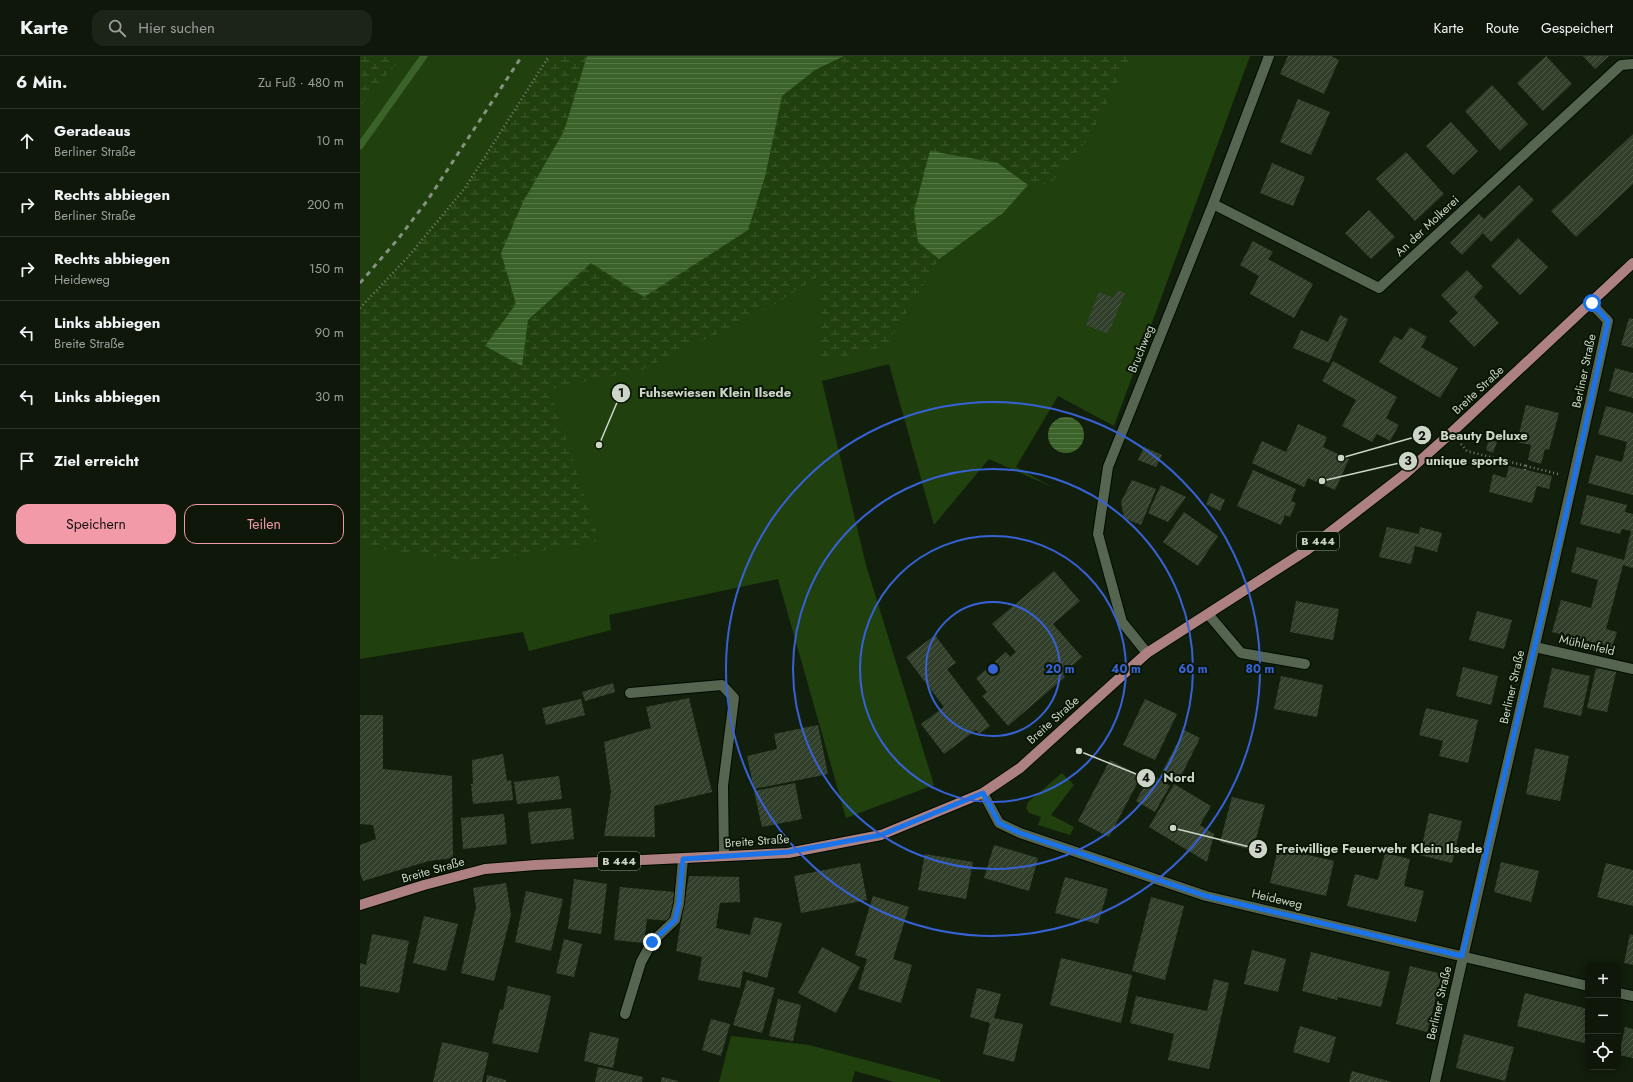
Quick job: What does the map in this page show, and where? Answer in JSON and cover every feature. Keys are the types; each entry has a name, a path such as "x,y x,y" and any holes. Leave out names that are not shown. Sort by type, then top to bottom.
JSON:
{"main road":[{"name":"Breite Straße","path":"360,905 424,885 485,869 788,852 881,835 983,793 1020,768 1146,653 1307,550 1405,474 1592,303 1633,263"}],"street":[{"name":"Bruchweg","path":"1146,653 1122,622 1098,534 1108,467 1269,56"},
{"name":"An der Molkerei","path":"1212,204 1380,288 1621,65 1633,64"},
{"name":"Berliner Straße","path":"1435,1082 1462,956 1573,483 1608,321 1592,303"},
{"path":"1208,614 1241,653 1305,664"},
{"name":"Mühlenfeld","path":"1535,647 1633,669"},
{"path":"630,693 722,685 734,698 723,786 724,856"},
{"name":"Heideweg","path":"983,793 999,823 1020,833 1206,896 1585,985"},
{"path":"625,1014 642,962 652,942 675,920 679,903 683,859"},
{"path":"1621,994 1633,996"}],"path":[{"path":"360,308 407,258 465,188 549,56"},
{"path":"1451,433 1467,451 1526,468 1558,474 1557,479 1573,483"}],"green space":[{"path":"360,56 1250,56 1114,426 1058,396 1016,467 1054,488 989,459 934,525 889,364 822,381 866,565 934,785 846,818 778,579 609,615 611,630 529,651 523,632 360,659"},
{"path":"360,56 403,56 360,106"},
{"path":"549,56 1131,56 1089,138 1050,184 1028,185 1003,213 939,259 886,346 821,362 819,276 759,314 641,370 550,389 599,541 477,562 360,546 360,310 407,258 465,189"},
{"path":"1062,773 1074,785 1051,815 1074,827 1070,835 1038,825 1041,817 1029,813 1026,808 1028,802"},
{"path":"731,1036 809,1045 941,1080 940,1082 894,1082 855,1071 852,1082 719,1082"}],"shaded area":[{"path":"587,56 844,56 815,70 782,96 765,177 748,230 644,297 591,263 528,320 522,366 485,346 516,304 501,253 523,202 564,131"},
{"path":"930,151 998,163 1028,185 1003,213 939,259 918,242 914,211"},
{"path":"1070,417 1079,422 1083,428 1083,442 1079,448 1070,453 1062,453 1053,448 1049,442 1048,431 1053,422 1059,418"}],"building":[{"path":"1288,56 1331,56 1339,60 1324,94 1280,74"},
{"path":"1546,56 1572,84 1543,111 1517,83"},
{"path":"1583,56 1609,56 1595,69"},
{"path":"1492,85 1528,124 1500,151 1465,111"},
{"path":"1298,99 1330,112 1311,155 1280,142"},
{"path":"1451,122 1478,151 1453,175 1426,146"},
{"path":"1633,134 1633,184 1576,237 1551,211"},
{"path":"1406,152 1444,194 1415,221 1376,179"},
{"path":"1272,163 1305,177 1293,206 1260,193"},
{"path":"1519,185 1534,200 1491,242 1483,233 1462,255 1450,243 1479,214 1484,219"},
{"path":"1369,210 1395,237 1371,259 1345,233"},
{"path":"1518,238 1548,267 1520,295 1491,266"},
{"path":"1253,241 1273,252 1268,259 1313,284 1294,318 1250,294 1259,276 1240,265"},
{"path":"1467,270 1483,287 1474,297 1499,323 1474,347 1449,321 1458,313 1441,295"},
{"path":"1117,290 1125,293 1108,334 1086,325 1099,292 1114,298"},
{"path":"1340,315 1348,319 1329,363 1293,348 1301,330 1328,342"},
{"path":"1629,318 1633,319 1633,348 1621,345"},
{"path":"1410,327 1427,337 1421,347 1458,368 1440,398 1379,362 1394,336 1402,340"},
{"path":"1333,361 1397,397 1386,418 1399,425 1390,441 1377,434 1372,442 1342,426 1356,400 1322,381"},
{"path":"1615,368 1633,373 1633,398 1609,391"},
{"path":"1526,405 1559,413 1549,450 1545,449 1541,464 1528,460 1531,445 1517,442"},
{"path":"1606,406 1633,413 1633,495 1588,483 1596,455 1622,462 1627,442 1598,434"},
{"path":"1298,424 1327,437 1323,447 1349,459 1335,490 1308,478 1304,487 1252,463 1262,441 1286,452"},
{"path":"1489,439 1497,442 1493,453 1486,450"},
{"path":"1144,447 1162,455 1156,467 1138,460"},
{"path":"1509,466 1552,476 1549,489 1537,486 1532,503 1489,492 1493,474 1506,478"},
{"path":"1253,470 1296,489 1291,501 1296,503 1290,517 1285,515 1281,525 1237,506"},
{"path":"1132,480 1156,489 1141,525 1124,518 1121,502"},
{"path":"1161,485 1186,497 1168,522 1148,513"},
{"path":"1211,493 1225,500 1220,511 1206,504"},
{"path":"1587,495 1627,505 1625,512 1633,514 1633,568 1623,565 1606,629 1617,632 1612,647 1552,632 1561,600 1591,608 1598,580 1571,572 1577,547 1624,560 1631,531 1622,529 1620,534 1580,524"},
{"path":"1184,512 1218,536 1198,566 1163,542"},
{"path":"1387,527 1419,534 1420,527 1442,533 1437,552 1415,546 1411,564 1379,557"},
{"path":"1054,571 1080,601 1053,624 1082,657 1063,674 1065,677 1008,726 982,696 987,692 976,678 1006,652 1010,657 1016,652 992,624"},
{"path":"1296,601 1339,609 1333,640 1290,632"},
{"path":"1477,611 1512,620 1504,649 1469,640"},
{"path":"935,635 956,663 947,669 990,726 979,734 976,730 944,754 921,724 944,707 906,657"},
{"path":"1463,667 1498,676 1491,705 1456,696"},
{"path":"1552,668 1590,676 1581,716 1543,707"},
{"path":"1596,668 1616,672 1607,712 1587,708"},
{"path":"1281,676 1323,685 1317,717 1274,709"},
{"path":"613,683 615,692 585,701 582,692"},
{"path":"689,698 712,792 654,806 655,837 604,836 611,792 604,742 651,728 646,707"},
{"path":"581,699 585,715 546,725 542,708"},
{"path":"1145,699 1177,714 1155,760 1123,745"},
{"path":"1426,708 1478,720 1468,763 1439,756 1443,741 1419,735"},
{"path":"360,715 383,715 383,769 452,776 453,858 429,861 363,881 360,873 360,845 376,839 373,825 360,824"},
{"path":"818,725 828,774 754,789 747,756 777,749 774,734"},
{"path":"1184,730 1200,738 1177,784 1160,776"},
{"path":"1535,748 1569,756 1560,801 1526,794"},
{"path":"503,754 507,781 511,780 513,800 473,804 471,784 473,784 472,760"},
{"path":"1110,760 1141,776 1109,837 1078,821"},
{"path":"1151,774 1170,786 1155,812 1136,801"},
{"path":"559,776 562,799 517,804 514,782"},
{"path":"795,783 802,819 762,827 754,791"},
{"path":"1174,784 1211,806 1200,825 1214,834 1207,862 1149,827"},
{"path":"1232,797 1265,805 1253,850 1220,842"},
{"path":"571,808 574,839 531,844 528,812"},
{"path":"1429,813 1462,821 1452,863 1420,855"},
{"path":"504,814 507,844 463,849 461,818"},
{"path":"994,845 1038,858 1029,891 984,878"},
{"path":"1278,848 1334,861 1326,896 1270,883"},
{"path":"1385,853 1410,859 1404,886 1424,891 1416,922 1347,906 1355,874 1378,880"},
{"path":"925,854 973,862 966,899 918,890"},
{"path":"1501,862 1539,871 1531,902 1494,892"},
{"path":"860,863 867,900 801,913 794,876"},
{"path":"1606,863 1633,870 1633,906 1597,897"},
{"path":"689,876 739,877 740,902 720,903 716,928 750,935 754,917 782,923 767,978 743,971 740,988 698,980 702,957 676,951"},
{"path":"1065,877 1108,889 1098,924 1055,913"},
{"path":"574,879 607,884 601,934 568,929"},
{"path":"506,883 511,915 494,981 461,973 476,907 473,888"},
{"path":"620,887 675,892 671,921 647,919 644,943 614,940"},
{"path":"526,891 563,899 551,951 515,942"},
{"path":"873,896 909,907 893,959 912,965 901,1003 858,989 867,959 855,955"},
{"path":"1151,897 1184,906 1165,980 1132,971"},
{"path":"424,916 458,924 446,971 413,963"},
{"path":"372,934 409,941 399,993 360,986 360,963 366,965"},
{"path":"1630,934 1633,935 1633,965 1624,963"},
{"path":"564,939 582,944 574,977 556,973"},
{"path":"822,947 860,967 836,1013 798,993"},
{"path":"1252,950 1286,959 1278,992 1244,984"},
{"path":"1311,952 1390,972 1381,1007 1338,997 1337,1000 1302,991"},
{"path":"1061,958 1132,975 1121,1023 1050,1005"},
{"path":"1410,966 1442,974 1427,1032 1396,1024"},
{"path":"1214,979 1229,983 1209,1069 1168,1060 1174,1034 1130,1023 1136,996 1207,1011"},
{"path":"747,980 775,988 762,1033 733,1025"},
{"path":"508,986 551,996 538,1053 492,1043 500,1009 503,1010"},
{"path":"977,988 1001,994 994,1018 1023,1024 1014,1062 983,1054 990,1023 970,1017"},
{"path":"1525,993 1585,1008 1585,1043 1517,1026"},
{"path":"778,999 801,1005 793,1041 769,1036"},
{"path":"711,1019 730,1024 721,1056 702,1050"},
{"path":"1300,1026 1336,1037 1329,1063 1293,1052"},
{"path":"1625,1027 1633,1029 1633,1058 1621,1055 1621,1046"},
{"path":"590,1032 619,1038 613,1068 584,1061"},
{"path":"1464,1034 1514,1047 1505,1081 1456,1068"},
{"path":"442,1042 489,1053 482,1082 433,1082"},
{"path":"598,1067 643,1077 642,1082 595,1082"},
{"path":"1352,1071 1392,1082 1349,1082"},
{"path":"487,1075 506,1080 506,1082 486,1082"},
{"path":"662,1077 678,1081 678,1082 661,1082"}],"waterway":[{"path":"360,146 424,56"}],"railway":[{"path":"360,283 398,239 427,201 522,56"}],"place":[{"name":"Fuhsewiesen Klein Ilsede","path":"599,445"},
{"name":"Beauty Deluxe","path":"1341,458"},
{"name":"unique sports","path":"1322,481"},
{"name":"Nord","path":"1079,751"},
{"name":"Freiwillige Feuerwehr Klein Ilsede","path":"1173,828"}],"route":[{"path":"652,942 675,920 679,903 683,859 788,852 881,835 983,793 999,823 1020,833 1206,896 1462,956 1573,483 1608,321 1592,303"}]}
